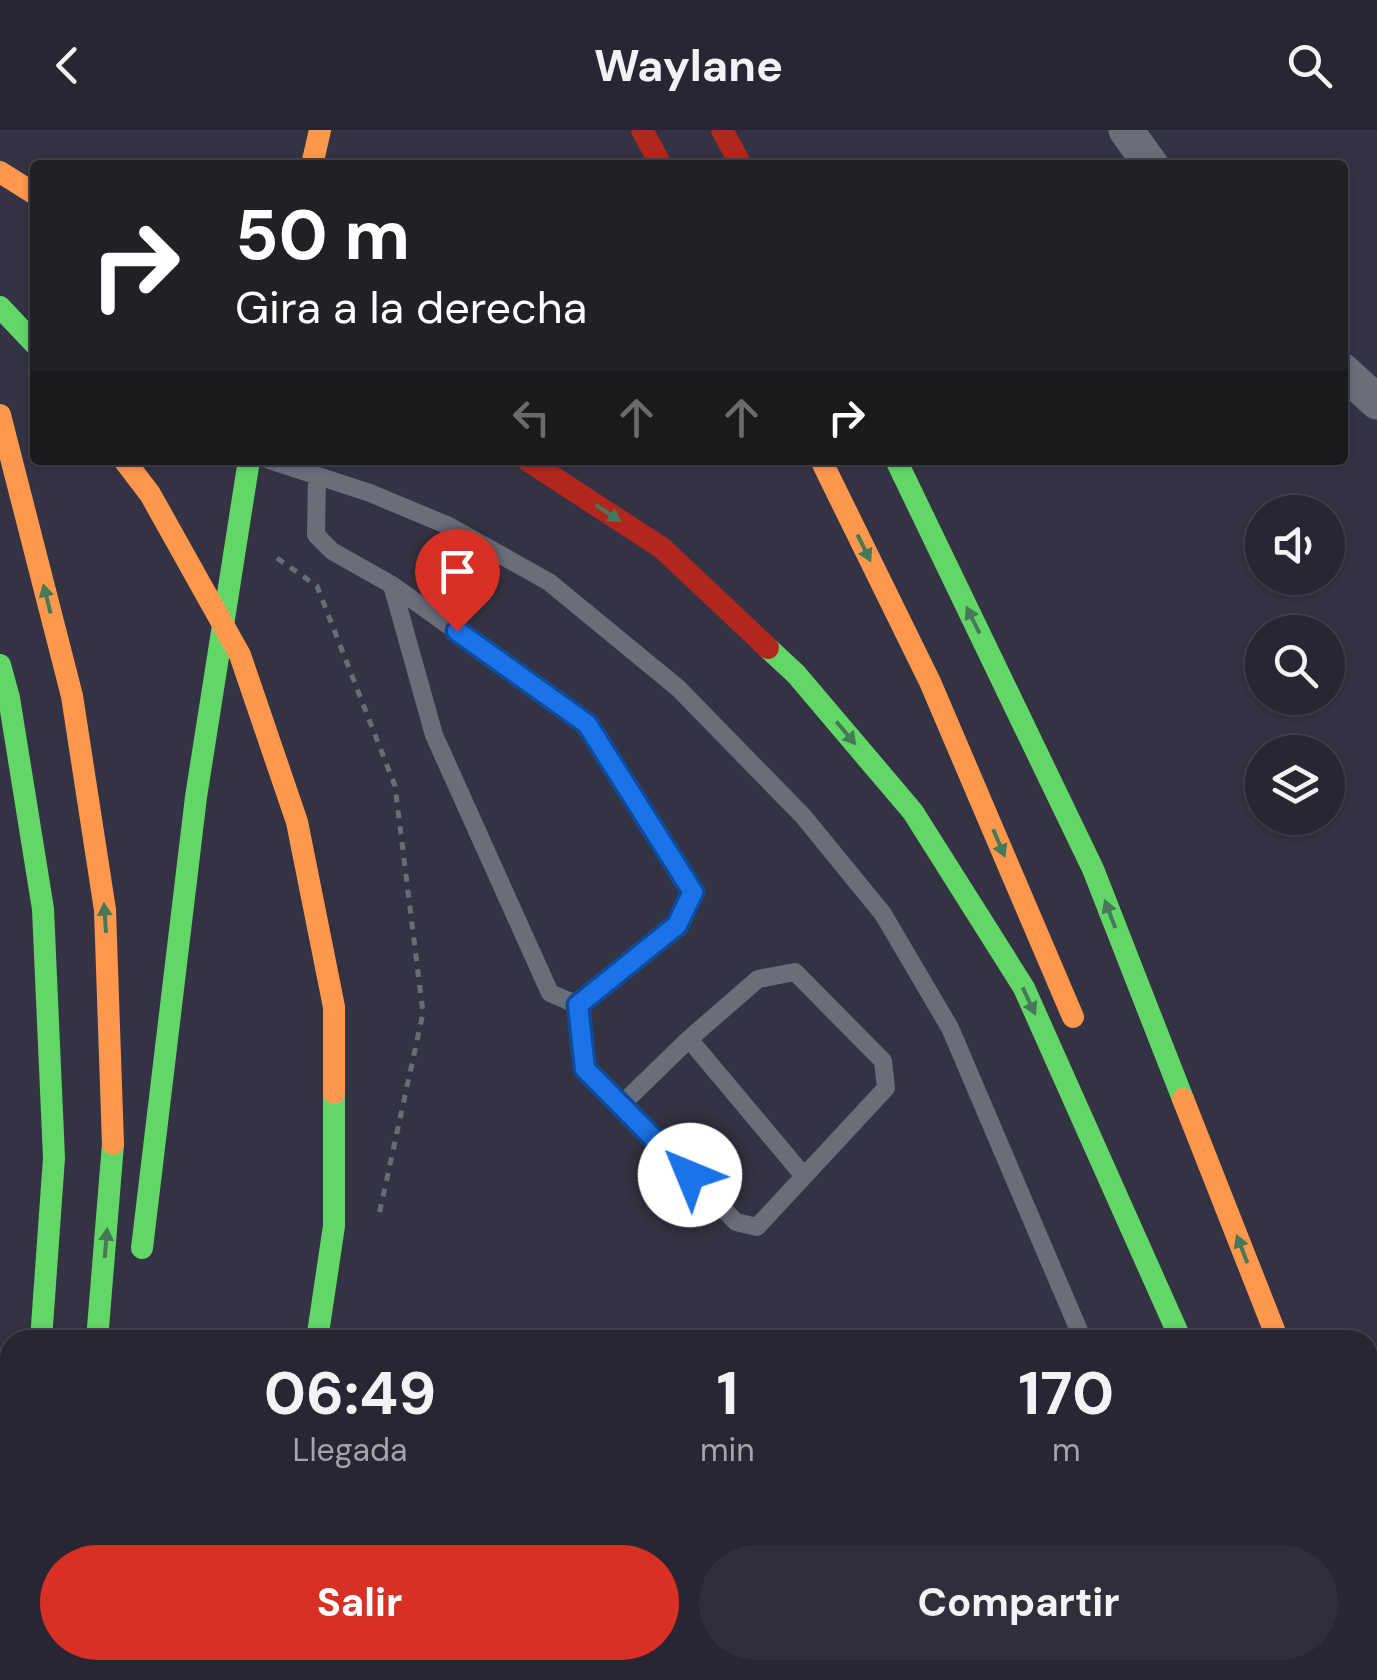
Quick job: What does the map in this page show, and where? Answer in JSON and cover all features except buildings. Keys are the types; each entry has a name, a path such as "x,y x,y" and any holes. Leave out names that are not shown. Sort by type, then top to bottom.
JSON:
{"main road":[{"path":"313,160 320,130"},
{"path":"642,130 658,160"},
{"path":"722,130 738,160"},
{"path":"0,172 30,191"},
{"path":"0,307 30,339"},
{"path":"0,415 72,696 105,910 114,1164 98,1330"},
{"path":"128,465 150,494 240,655 297,822 334,1007 334,1226 318,1330"},
{"path":"140,1264 196,797 247,465"},
{"path":"535,465 662,548 796,674 913,812 1024,988 1180,1330"},
{"path":"823,465 930,682 1084,1044"},
{"path":"898,465 1092,869 1274,1330"},
{"path":"0,665 9,698 42,909 54,1158 42,1330"},
{"path":"1155,1227 1182,1330"}],"street":[{"path":"1126,130 1147,160"},
{"path":"1348,375 1377,402"}],"lane":[{"path":"284,465 370,493 449,526 549,582 678,688 803,816 883,914 950,1028 1079,1330"},
{"path":"317,476 316,535 332,551 392,585 587,724 693,892 677,925 578,1005"},
{"path":"392,585 434,735 550,993 578,1005"},
{"path":"578,1005 585,1069 620,1105 736,1222 757,1227 886,1088 882,1061 795,972 758,980 688,1039 620,1105"},
{"path":"688,1039 803,1175"}],"path":[{"path":"237,531 317,586 395,786 423,1013 376,1232"}],"traffic: fast":[{"path":"0,307 30,339"},
{"path":"142,1248 196,797 248,465"},
{"path":"898,465 1093,869 1183,1099"},
{"path":"768,648 796,674 913,812 1024,988 1177,1330"},
{"path":"0,665 9,698 43,909 54,1158 42,1330"},
{"path":"318,1330 334,1226 334,1093"},
{"path":"98,1330 113,1144"}],"traffic: slow":[{"path":"313,160 320,130"},
{"path":"0,172 30,191"},
{"path":"0,415 72,696 105,910 113,1144"},
{"path":"128,465 150,494 240,655 297,822 334,1007 334,1093"},
{"path":"823,465 930,682 1073,1017"},
{"path":"1183,1099 1274,1330"}],"traffic: jam":[{"path":"642,130 658,160"},
{"path":"722,130 738,160"},
{"path":"535,465 662,548 768,648"}],"route":[{"path":"457,631 587,724 693,892 677,925 578,1005 585,1069 690,1175"}]}
